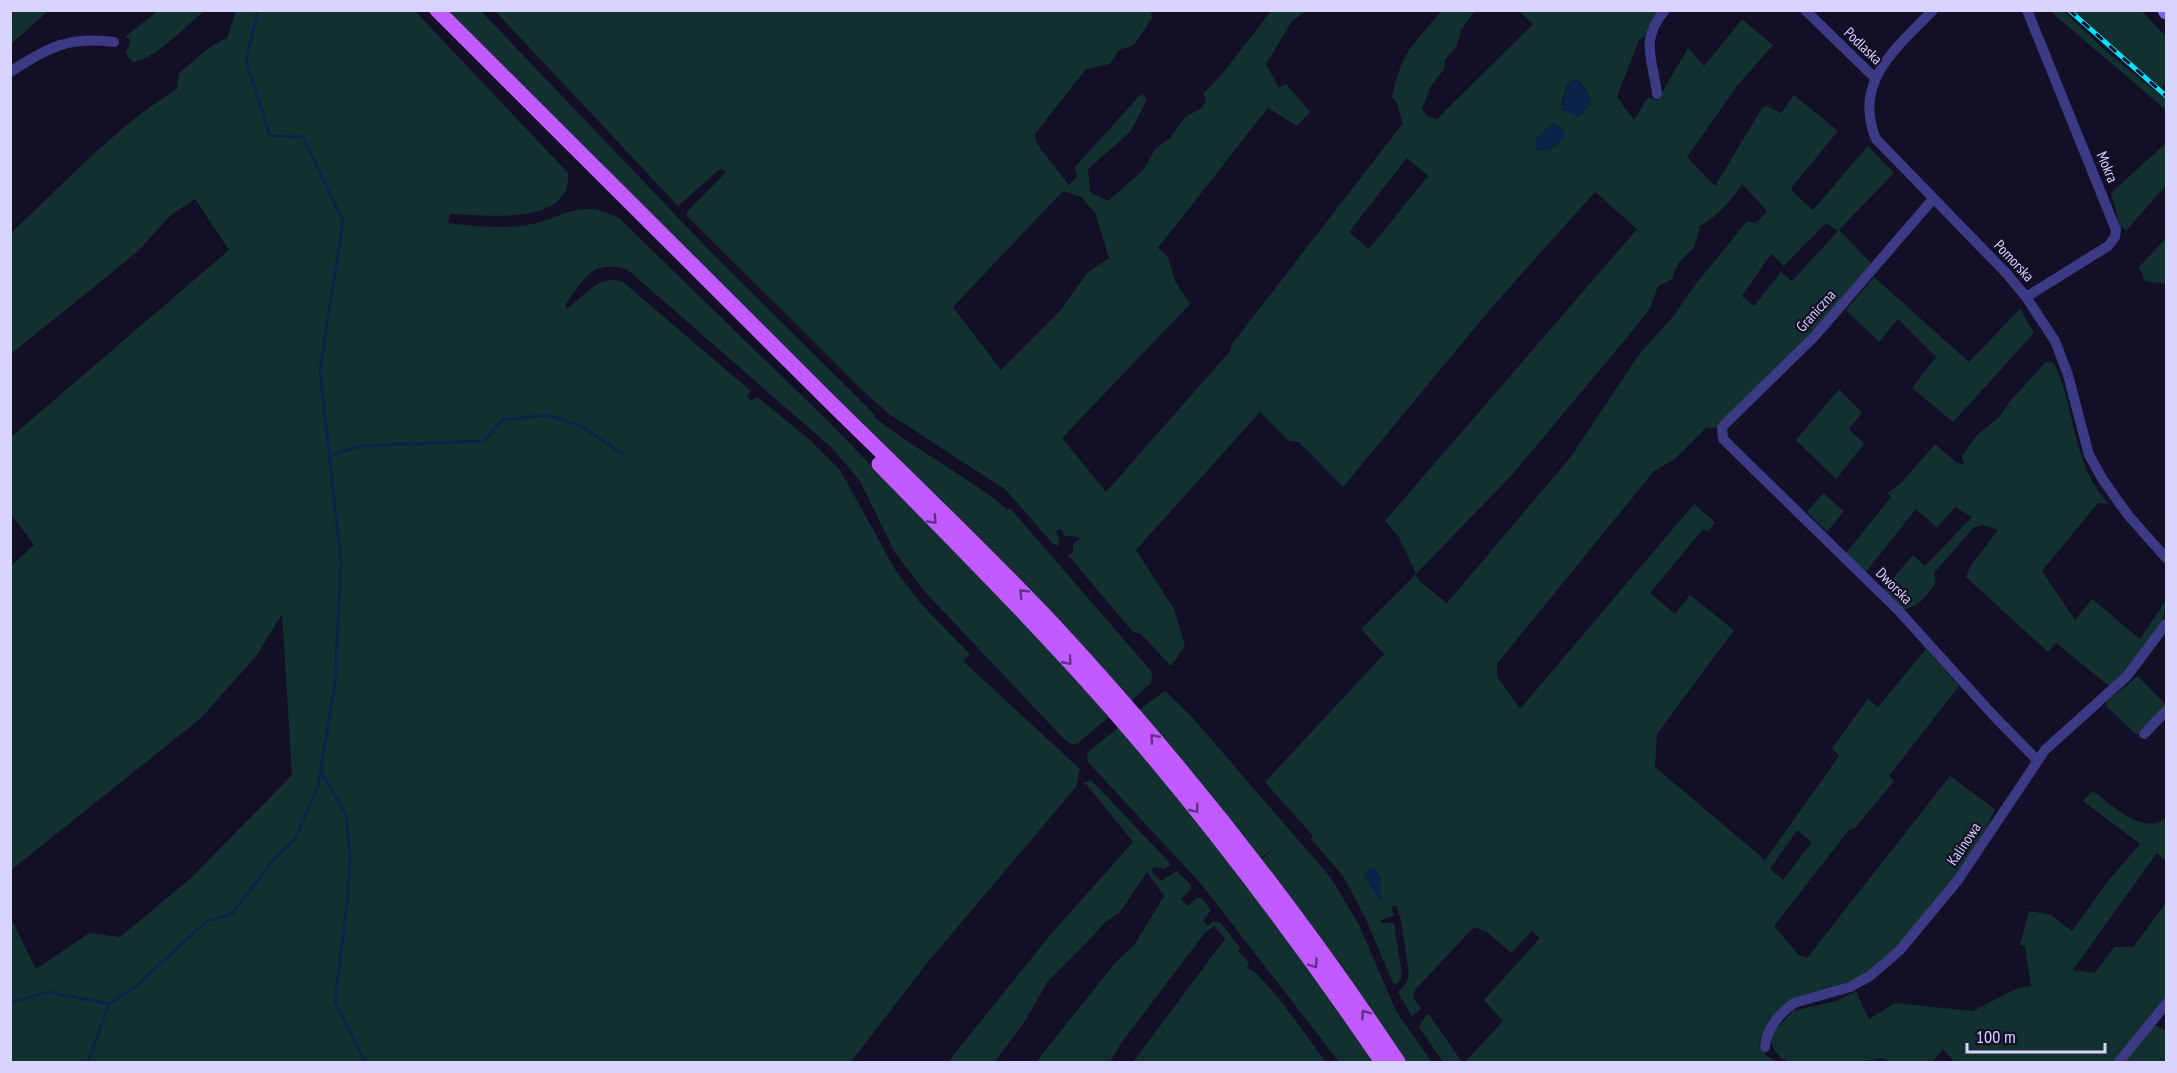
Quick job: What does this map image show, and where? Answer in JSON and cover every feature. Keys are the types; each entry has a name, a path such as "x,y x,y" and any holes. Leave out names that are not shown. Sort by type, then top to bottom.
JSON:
{"main road":[{"path":"425,10 849,433 1082,676 1151,755 1237,861 1300,945 1382,1062"},
{"path":"437,10 957,525 1066,638 1143,725 1226,826 1311,937 1398,1062"}],"street":[{"path":"1657,94 1648,41 1653,26 1665,10"},
{"name":"Podlaska","path":"1805,10 1875,78"},
{"name":"Pomorska","path":"1933,10 1884,62 1875,78 1870,106 1876,139 2007,274 2048,328 2060,352 2089,455 2115,498 2166,558"},
{"name":"Mokra","path":"2026,297 2108,246 2115,237 2116,230 2027,10"},
{"path":"10,72 58,45 84,39 114,42"},
{"name":"Graniczna","path":"1723,439 1721,434 1725,424 1814,337 1933,199"},
{"name":"Dworska","path":"1723,439 1898,610 1993,716 2037,760"},
{"name":"Kalinowa","path":"1765,1047 1774,1024 1794,1003 1850,987 1870,976 1900,950 1958,880 2045,750 2127,676 2166,624"},
{"path":"2144,734 2166,711"},
{"path":"2119,1062 2166,1004"}],"green space":[{"path":"13,10 48,10 48,11 11,44"},
{"path":"158,11 204,11 159,49 140,61 132,62 126,53 131,40 125,37"},
{"path":"236,11 415,11 568,173 566,190 556,202 542,210 504,216 450,214 448,223 487,227 527,225 582,209 593,209 619,218 830,423 1053,653 1109,717 1078,743 1073,745 1064,739 924,591 894,551 860,481 832,448 628,270 616,267 598,269 578,286 566,304 566,309 600,283 615,280 623,282 751,391 747,396 751,401 757,397 810,440 840,470 896,571 922,605 970,654 963,661 1080,769 1076,787 927,963 851,1062 11,1062 10,916 36,969 89,933 120,937 191,878 292,775 282,614 257,655 201,718 11,870 11,566 34,545 11,514 11,437 229,250 195,199 170,216 137,252 11,354 11,233 111,139 177,89 179,73 210,47 227,38"},
{"path":"445,11 481,11 707,248 874,414 874,417 1008,510 1010,508 1152,672 1151,683 1130,702 823,387 826,383 822,386"},
{"path":"495,11 1151,11 1152,18 1134,45 1119,50 1110,64 1086,69 1035,134 1037,144 1069,185 1077,177 1075,167 1142,93 1147,100 1130,132 1088,169 1090,192 1108,201 1144,169 1155,149 1170,138 1185,117 1202,108 1206,99 1203,94 1223,73 1271,11 1306,11 1292,21 1266,64 1279,88 1286,84 1310,112 1297,126 1268,108 1158,248 1168,257 1175,281 1190,304 1062,438 1106,492 1231,350 1232,344 1403,123 1396,101 1392,97 1400,69 1416,41 1441,11 1475,11 1461,30 1457,45 1445,60 1444,69 1431,86 1422,109 1427,116 1437,119 1533,24 1519,11 1662,11 1645,36 1639,40 1617,97 1634,120 1648,97 1657,101 1688,48 1704,66 1742,19 1773,45 1737,86 1687,157 1715,186 1762,108 1767,106 1781,113 1794,95 1838,131 1792,187 1792,191 1813,210 1868,146 1894,173 1839,230 1871,263 1798,350 1720,428 1706,428 1675,459 1654,471 1497,664 1497,676 1520,709 1694,504 1715,522 1708,532 1703,529 1650,593 1675,614 1690,595 1734,630 1657,734 1655,767 1765,860 1839,756 1832,748 1868,699 1878,707 1926,649 1959,686 1889,776 1894,781 1855,828 1849,830 1774,926 1799,955 1807,958 1950,776 1995,809 1986,829 1951,883 1903,942 1856,983 1801,999 1763,1033 1759,1046 1767,1056 1778,1062 1465,1062 1503,1021 1484,1000 1540,938 1532,931 1511,953 1487,932 1474,927 1415,990 1413,998 1421,1008 1412,1017 1398,992 1407,982 1409,973 1401,920 1396,905 1391,907 1394,916 1381,920 1381,923 1394,923 1402,975 1397,984 1393,983 1364,915 1343,876 1311,839 1313,836 1265,782 1384,654 1361,629 1416,574 1399,537 1385,521 1637,229 1595,192 1493,306 1343,487 1299,442 1289,441 1260,412 1136,550 1174,609 1185,646 1171,666 1141,634 1133,632 1068,555 1073,553 1073,544 1080,539 1078,537 1065,536 1061,529 1056,531 1060,541 1058,546 1053,544 1006,490 889,414 687,216 687,212 726,172 720,169 678,206","holes":["1579,81 1587,91 1591,104 1578,117 1561,105 1567,84","1553,123 1558,144 1546,151 1536,149 1536,139","1407,158 1428,176 1369,249 1349,232","1742,184 1767,211 1756,223 1747,221 1695,285 1672,318 1640,353 1569,459 1447,603 1420,582 1416,574 1511,476 1650,308 1658,286 1671,280 1679,262 1694,248 1700,226 1724,207","1063,191 1081,197 1095,213 1109,258 1087,273 1059,312 1001,370 953,307","1826,223 1838,231 1792,281 1781,272 1754,306 1742,296 1771,254 1784,266","1797,830 1812,842 1783,880 1770,869"]},
{"path":"2050,11 2064,11 2106,51 2166,100 2166,110"},
{"path":"2075,11 2142,11 2166,37 2166,83 2161,88"},
{"path":"2166,143 2166,185 2126,231 2120,226 2111,193"},
{"path":"2166,238 2166,284 2145,281 2139,267"},
{"path":"1874,277 1969,362 2020,309 2034,333 1953,422 1912,388 1936,357 1898,319 1879,342 1846,310"},
{"path":"2046,362 2054,363 2067,399 2081,455 2097,489 2109,504 2098,503 2042,571 2075,620 2092,599 2140,639 2166,600 2165,612 2155,637 2129,669 2109,686 2056,643 2048,652 1966,577 1972,564 1998,530 1983,525 1974,527 1934,573 1936,582 1929,592 1913,606 1902,610 1883,590 1913,555 1925,566 1972,517 1955,507 1937,528 1916,509 1865,573 1846,553 1891,497 1887,493 1901,483 1935,444 1957,463 1964,464 1962,456 1977,435 2000,416 2011,400"},
{"path":"1839,389 1862,413 1849,429 1864,444 1836,479 1796,440"},
{"path":"1823,493 1844,511 1827,532 1807,512"},
{"path":"2138,676 2166,705 2137,735 2107,707 2106,702"},
{"path":"1165,691 1192,717 1331,878 1359,925 1396,1011 1432,1062 1405,1062 1260,860 1279,844 1259,859 1137,711"},
{"path":"1119,727 1249,887 1374,1062 1339,1062 1202,885 1088,762 1087,753"},
{"path":"1091,780 1169,862 1170,866 1164,869 1153,867 1152,872 1161,881 1177,871 1191,885 1191,889 1181,899 1187,906 1197,898 1202,898 1211,910 1204,920 1207,926 1213,921 1221,923 1241,949 1238,951 1249,962 1247,968 1255,972 1276,995 1326,1062 1133,1062 1225,939 1214,926 1204,934 1122,1042 1110,1062 1036,1062 1116,962 1135,944 1164,896 1147,872 1120,912 1104,923 1048,981 1025,1021 995,1062 948,1062 1051,934 1133,842 1086,784 1083,784"},
{"path":"2093,791 2118,810 2138,821 2157,823 2166,818 2166,861 2157,853 2073,970 2095,973 2114,947 2133,947 2166,903 2166,999 2113,1062 1954,1062 1943,1049 1932,1062 1890,1062 1881,1058 1850,1063 1811,1064 1787,1061 1777,1053 1770,1035 1793,1011 1836,1001 1856,991 1869,1019 1895,1003 1973,1011 2018,988 2031,986 2025,947 2020,945 2029,911 2051,915 2072,931 2108,881 2140,844 2083,801"},
{"path":"1427,1014 1462,1062 1443,1062 1419,1027"},
{"path":"2155,1025 2166,1030 2166,1059 2164,1062 2123,1062"}],"water":[{"path":"1575,78 1587,91 1591,104 1578,117 1561,109 1567,84"},
{"path":"1553,123 1565,131 1564,139 1546,151 1539,151 1536,149 1536,139"},
{"path":"1371,868 1375,868 1382,882 1379,887 1383,900 1381,902 1363,876"}],"waterway":[{"path":"10,1003 48,992 109,1004 136,986 207,921 232,914 274,859 295,839 318,786 335,685 341,562 320,370 343,221 303,137 270,136 246,61 258,10"},
{"path":"329,456 359,446 484,441 503,420 546,415 579,425 623,454"},
{"path":"321,771 346,815 350,856 348,895 335,1001 365,1062"},
{"path":"88,1062 109,1004"}],"railway":[{"path":"2069,10 2166,96"}]}
